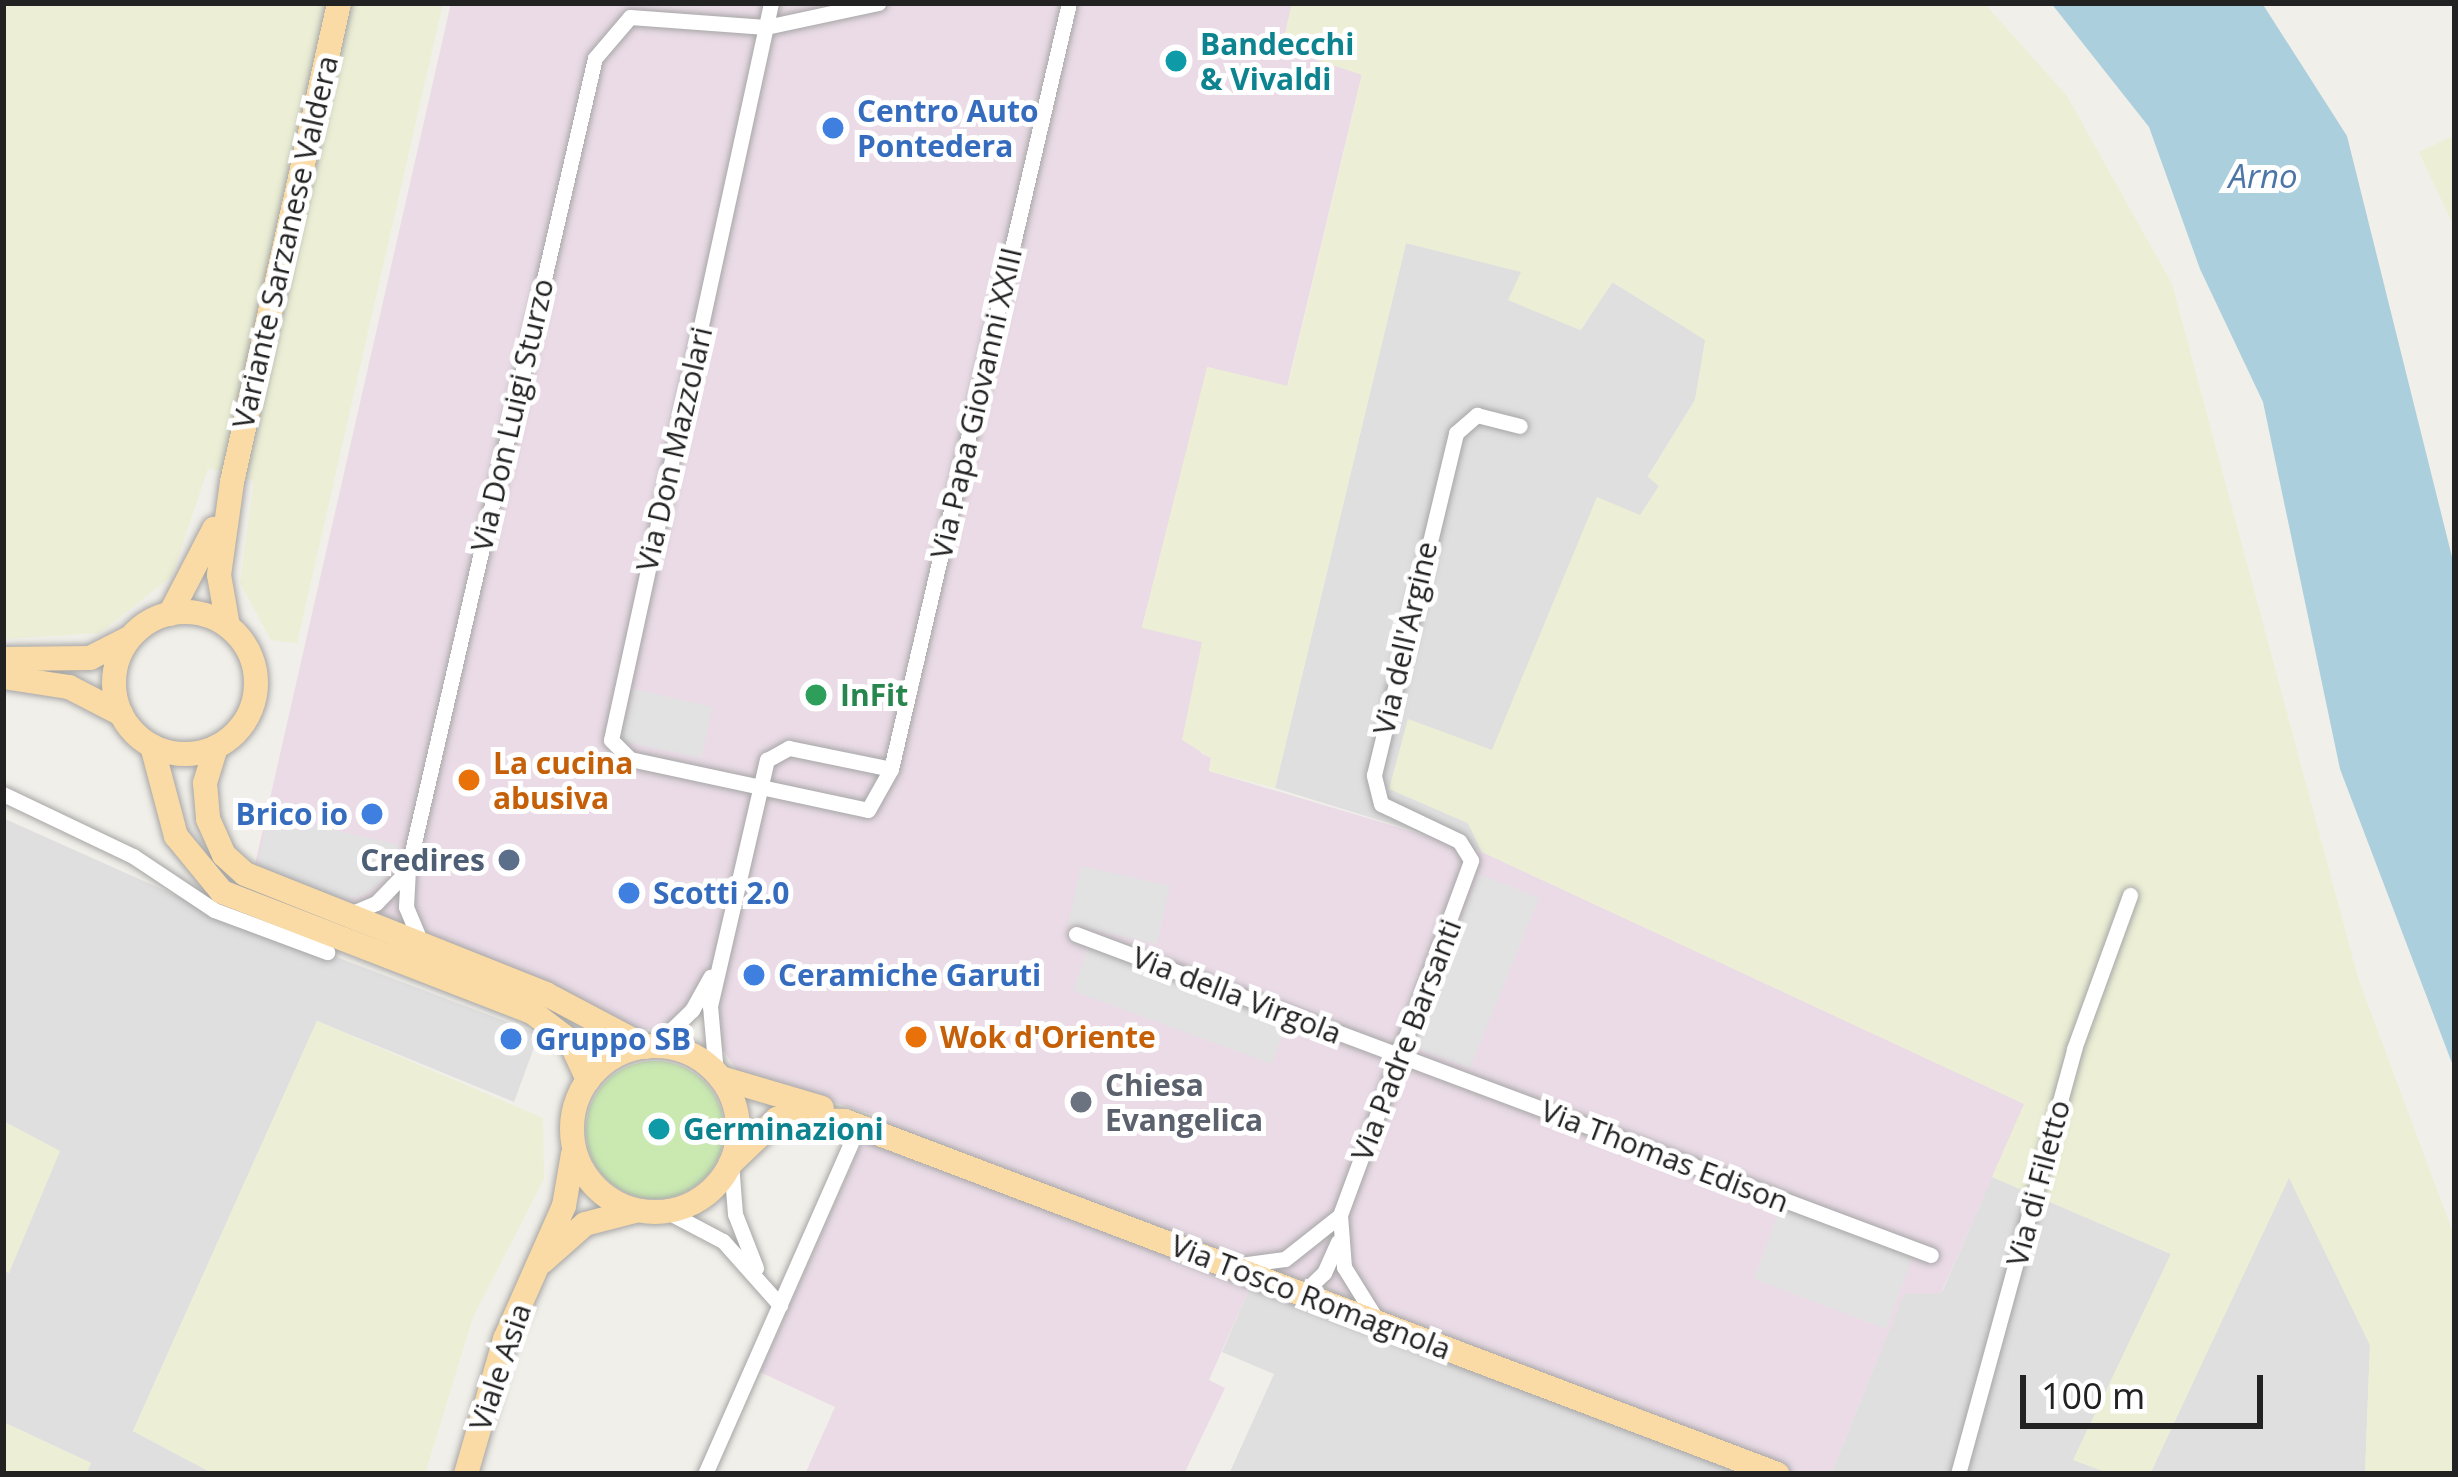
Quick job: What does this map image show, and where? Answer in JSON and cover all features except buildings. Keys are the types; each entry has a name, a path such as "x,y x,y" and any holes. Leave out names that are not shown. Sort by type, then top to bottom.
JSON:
{"main road":[{"name":"Variante Sarzanese Valdera","path":"232,482 339,3"},
{"path":"170,614 201,563 232,482"},
{"path":"152,746 184,754 216,747 243,724 256,690 250,655 228,626 219,575 232,482"},
{"path":"3,658 90,658 170,614 200,614 228,626"},
{"path":"121,714 115,672 134,634"},
{"path":"3,677 69,687 121,714 152,746 176,836 221,892 532,1012 571,1041 588,1080"},
{"path":"216,747 206,807 224,854 265,887 546,994 651,1046 694,1056 719,1075 737,1114 731,1163 705,1196 666,1211 638,1210 585,1224 541,1264"},
{"path":"638,1210 590,1181 573,1143 576,1103 588,1080 614,1057 651,1046"},
{"name":"Via Tosco Romagnola","path":"719,1075 848,1132 1225,1263 1765,1472"},
{"name":"Via Tosco Romagnola","path":"731,1163 777,1119 848,1132"},
{"name":"Viale Asia","path":"466,1474 505,1339 568,1195 573,1143"}],"street":[{"name":"Via Don Mazzolari","path":"771,3 610,732 624,756 868,810 891,769"},
{"path":"766,27 878,3"},
{"name":"Via Papa Giovanni XXIII","path":"891,769 1069,3"},
{"name":"Via Don Luigi Sturzo","path":"423,947 408,920 408,869 595,58 630,17 766,27"},
{"name":"Via dell'Argine","path":"1471,863 1459,841 1385,808 1373,781 1456,433 1480,414 1520,426"},
{"path":"719,1075 708,1027 719,958 767,760 782,749 891,769"},
{"path":"3,794 133,856 214,910 327,952"},
{"name":"Via Padre Barsanti","path":"1303,1293 1324,1274 1338,1241 1340,1215 1471,863"},
{"path":"343,917 376,903 408,869"},
{"name":"Via di Filetto","path":"1958,1474 2074,1049 2130,895"},
{"name":"Via della Virgola","path":"1076,934 1399,1056"},
{"path":"651,1046 692,1010 719,958"},
{"name":"Via Thomas Edison","path":"1399,1056 1931,1255"},
{"path":"706,1474 848,1132"},
{"path":"731,1163 735,1214 759,1276"},
{"path":"666,1211 706,1229 759,1276 780,1305"},
{"name":"Via Padre Barsanti","path":"1225,1263 1269,1264 1306,1247 1340,1215"},
{"name":"Via Padre Barsanti","path":"1338,1241 1348,1277 1382,1323"},
{"path":"1303,1293 1306,1247"}],"shaded area":[{"path":"451,3 1292,3 1282,48 1362,74 1287,387 1208,367 1142,627 1202,641 1201,753 1211,758 1209,771 1482,852 2025,1104 1941,1293 1904,1294 1831,1474 1752,1474 1249,1289 1209,1380 1225,1388 1184,1474 805,1474 835,1407 760,1372 874,1115 738,1072 721,1047 706,993 662,1029 632,1030 253,873"},
{"path":"1406,243 1522,272 1581,330 1612,282 1706,340 1695,400 1648,476 1659,486 1640,516 1597,498 1492,751 1408,720 1390,789 1468,823 1482,852 1275,788"},
{"path":"633,689 713,707 701,758 621,741"},
{"path":"269,815 399,845 391,874 363,896 340,899 257,868"},
{"path":"3,818 186,900 539,1034 514,1102 317,1021 133,1431 214,1474 86,1474 91,1463 3,1422 3,1271 59,1151 3,1121"},
{"path":"1081,866 1170,886 1157,944 1068,924"},
{"path":"1479,874 1539,898 1470,1068 1412,1046"},
{"path":"1088,948 1287,1023 1272,1064 1073,991"},
{"path":"2289,1176 2370,1345 2365,1474 2150,1474"},
{"path":"1992,1177 2171,1254 2074,1460 2111,1474 1831,1474 1904,1293 1942,1292"},
{"path":"1780,1207 1913,1256 1886,1329 1754,1279"},
{"path":"1249,1289 1745,1471 1229,1474 1274,1374 1222,1352"}],"green space":[{"path":"3,3 443,3 297,643 271,640 240,583 254,481 208,468 172,576 100,633 3,639"},
{"path":"1292,3 1984,3 2067,96 2172,284 2358,978 2455,1238 2455,1474 2365,1474 2370,1345 2289,1178 2150,1474 2111,1474 2073,1460 2171,1254 1992,1177 2024,1104 1482,852 1468,823 1389,789 1408,719 1492,750 1597,497 1640,515 1659,486 1648,477 1695,400 1705,340 1613,282 1580,330 1508,300 1521,272 1406,243 1275,788 1209,771 1211,758 1182,740 1202,642 1142,628 1207,367 1288,386 1362,75 1282,48"},
{"path":"2455,135 2455,229 2419,152"},
{"path":"317,1021 543,1118 544,1179 473,1317 425,1474 214,1474 133,1431"},
{"path":"655,1061 681,1067 704,1081 718,1104 724,1130 718,1156 704,1179 681,1193 655,1199 629,1193 606,1179 592,1156 586,1130 592,1104 606,1081 629,1067"},
{"path":"3,1121 60,1151 9,1273 3,1271"},
{"path":"3,1422 91,1463 86,1474 3,1474"}],"water":[{"name":"Arno","path":"2051,3 2262,3 2347,136 2455,569 2455,1071 2340,769 2263,402 2200,269 2149,127"}],"place":[{"name":"Bandecchi & Vivaldi","path":"1176,61"},
{"name":"Centro Auto Pontedera","path":"833,128"},
{"name":"InFit","path":"816,695"},
{"name":"La cucina abusiva","path":"469,780"},
{"name":"Brico io","path":"372,814"},
{"name":"Credires","path":"509,860"},
{"name":"Scotti 2.0","path":"629,893"},
{"name":"Ceramiche Garuti","path":"754,975"},
{"name":"Wok d'Oriente","path":"916,1037"},
{"name":"Gruppo SB","path":"511,1039"},
{"name":"Chiesa Evangelica","path":"1081,1102"},
{"name":"Germinazioni","path":"659,1129"}]}
